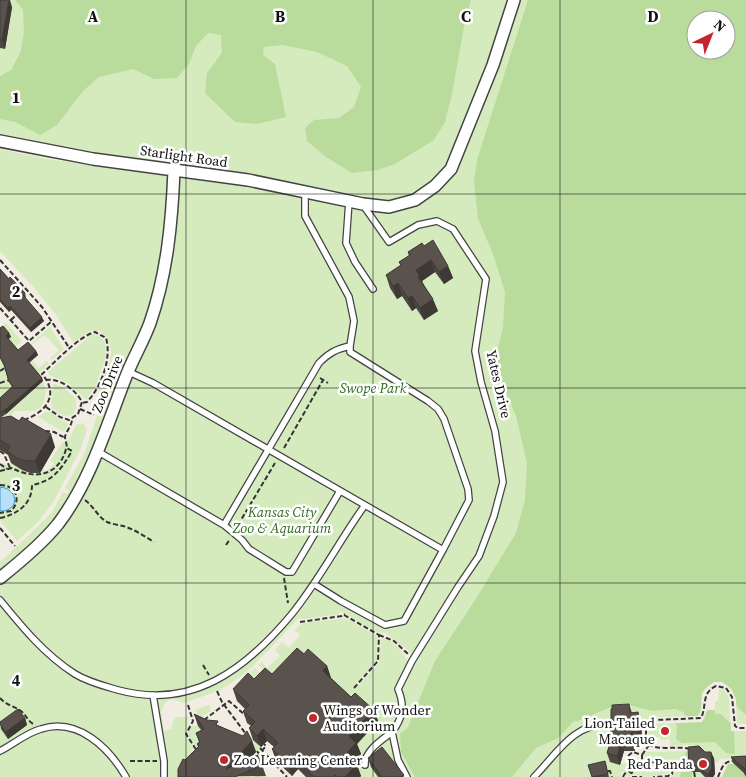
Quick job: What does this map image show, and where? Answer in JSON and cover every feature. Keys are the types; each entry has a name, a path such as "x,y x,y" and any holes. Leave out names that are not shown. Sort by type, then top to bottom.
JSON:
{"street":[{"path":"363,204 390,208 415,200 435,186 451,169 493,65 514,0"},
{"name":"Starlight Road","path":"0,141 92,159 248,180 363,204"},
{"name":"Zoo Drive","path":"0,578 46,538 58,524 76,495 98,451 127,372 149,326 161,289 169,241 174,170"}],"lane":[{"path":"305,191 305,216 350,297 354,321 350,352 438,409 444,419 468,489 469,500 404,621 385,624 341,601 314,584"},
{"path":"349,201 346,243 355,262 373,289"},
{"name":"Yates Drive","path":"363,204 389,242 418,225 437,221 453,230 486,278 475,351 481,382 495,431 503,482 494,516 479,556 422,645 398,689 403,711 398,724 392,732"},
{"path":"224,525 319,363 336,349 350,346"},
{"path":"127,372 153,383 443,550"},
{"path":"98,451 224,525 242,540 249,549 286,572 292,572 296,568 340,491"},
{"path":"0,600 34,640 76,675 105,686 138,695 153,695 203,688 227,675 249,658 281,626 314,584 365,505"},
{"path":"153,695 164,761 164,777"},
{"path":"534,777 566,741 582,729 599,723 609,724"},
{"path":"0,751 30,733 41,729 53,726 67,727 100,743 111,754 126,777"},
{"path":"365,765 365,759 370,752 392,732"},
{"path":"392,732 398,760 407,777"}],"path":[{"path":"0,260 35,299 70,349"},
{"path":"6,278 12,272"},
{"path":"29,304 35,299"},
{"path":"0,308 29,341 52,321"},
{"path":"10,320 16,315"},
{"path":"0,464 32,475 46,473 56,466 67,448 65,438 72,419 78,414 82,403 80,397 65,384 54,380 46,380 40,376 70,349 94,332 106,338 108,346 107,360 97,389 87,402 82,403"},
{"path":"0,371 5,368"},
{"path":"318,376 328,382"},
{"path":"0,384 9,380"},
{"path":"17,422 26,420 46,407 49,394 46,380"},
{"path":"282,450 324,380"},
{"path":"46,407 64,419 72,419"},
{"path":"80,409 94,415"},
{"path":"26,420 32,424"},
{"path":"39,428 46,432 54,432 65,438"},
{"path":"0,518 17,513 23,508 30,498 32,484 45,482 62,469 72,451 67,448"},
{"path":"0,451 4,454 8,468"},
{"path":"236,529 276,461"},
{"path":"0,471 8,468"},
{"path":"0,485 13,489 17,501 11,511 0,513"},
{"path":"81,498 94,507 100,517 109,523 124,526 154,542"},
{"path":"0,528 16,546"},
{"path":"226,545 230,539"},
{"path":"284,582 288,603"},
{"path":"300,622 344,614 379,635 394,641 410,657"},
{"path":"354,688 378,661 379,635"},
{"path":"204,665 209,675"},
{"path":"693,753 688,748 669,749 646,743 645,732 650,723 658,720 700,718 705,696 710,689 716,686 726,688 732,696 735,726 746,728"},
{"path":"217,691 224,704 250,738"},
{"path":"0,698 10,706 21,711 29,721 36,724"},
{"path":"193,721 200,721 229,700 250,720"},
{"path":"188,705 193,721 186,734 196,747 198,754"},
{"path":"257,751 259,754 261,749 266,746 264,744"},
{"path":"623,777 629,771 633,762 642,757 649,745"},
{"path":"261,749 288,777"},
{"path":"633,762 628,759 630,754 637,753 642,757 671,766 674,771 669,776 653,777"},
{"path":"130,761 157,761"},
{"path":"718,777 725,762 737,761"},
{"path":"608,771 610,771 612,777"},
{"path":"629,771 631,774 633,772"},
{"path":"694,772 695,777"},
{"path":"632,777 644,777"}],"green space":[{"name":"Swope Park","path":"0,0 746,0 746,777 0,777"},
{"path":"15,0 471,0 445,122 434,140 395,164 378,170 352,173 326,157 307,141 305,128 314,120 339,118 354,107 361,87 347,66 317,52 283,45 264,47 263,55 275,64 286,117 257,124 235,122 205,93 207,73 222,53 221,35 208,33 196,46 189,64 177,78 154,79 133,69 99,77 83,91 57,125 40,135 15,122 0,119 0,76 11,70 21,51 24,32 23,10"},
{"path":"528,0 746,0 746,715 736,706 731,688 714,682 703,692 700,712 697,716 686,716 683,712 675,709 652,711 629,705 611,707 574,721 558,738 536,748 512,777 415,777 401,752 400,734 408,727 435,661 516,533 525,500 527,463 516,416 503,384 496,356 503,328 505,292 493,254 478,219 474,181 477,160"},
{"path":"707,710 715,710 715,714 721,714 731,722 731,731 734,731 735,754 726,753 715,742 682,743 676,739 677,726 675,723 700,722 705,718"},
{"path":"687,751 690,753 692,777 680,777 681,772 678,766"},
{"path":"730,763 739,763 746,777 722,777 726,766"}],"shaded area":[{"path":"0,147 35,156 100,167 36,157 0,149"},
{"path":"0,251 36,290 56,315 73,342 91,331 100,331 108,340 111,352 110,361 98,392 99,394 109,394 107,401 99,409 85,452 65,488 69,491 67,494 63,492 52,512 0,562 0,518 1,522 17,541 39,521 54,501 81,448 87,429 83,423 76,425 69,439 62,443 50,461 55,464 46,471 42,469 55,447 0,436 0,418 4,420 15,411 35,411 44,402 46,390 43,381 37,375 49,364 47,361 39,368 32,360 37,355 29,346 45,335 59,350 50,358 52,360 64,349 50,327 19,354 14,348 22,341 6,323 0,328 0,301 10,282 0,271","holes":["92,334 99,336 105,342 106,357 95,387 87,399 85,399 68,383 49,375 48,372","53,384 56,384 64,388 76,399 76,408 72,415 64,416 52,409","45,412 50,412 68,425 64,432 38,417"]},
{"path":"0,450 14,458 9,466 2,463 0,465"},
{"path":"341,611 376,632 385,633 411,653 408,661 399,648 389,640 381,638 379,664 355,689 353,687 377,661 377,636 346,618 303,623 294,630 300,635 289,648 282,642 275,650 280,656 267,668 262,662 258,665 271,677 268,680 255,668 245,676 259,693 245,709 253,717 259,734 248,746 201,731 199,726 192,726 188,736 199,751 193,757 192,750 195,749 185,735 189,717 176,717 171,729 164,731 161,712 165,703 172,699 184,703 220,690 243,675 299,618 338,615","holes":["210,706 211,711 199,718 195,710"]},
{"path":"714,682 722,682 731,689 736,699 737,723 746,724 746,731 731,731 729,697 724,690 719,689 718,701 715,701 715,710 707,710 702,722 655,724 649,730 648,737 660,737 661,740 670,739 670,746 692,745 698,748 690,753 687,751 648,752 644,754 646,760 671,764 675,769 672,777 646,777 669,773 671,770 666,766 640,763 636,765 629,762 620,765 623,756 619,752 634,751 634,741 638,741 638,745 641,744 641,721 644,721 644,724 649,719 656,717 699,716 702,694 706,688"},
{"path":"267,741 306,777 266,777 261,760 254,754"},
{"path":"746,757 746,763 728,764 722,777 713,777 715,774 714,762 718,762 720,759"},
{"path":"625,771 627,777 621,777 621,773"},
{"path":"635,775 646,777 627,777"}],"water":[{"path":"0,487 11,492 15,500 11,508 0,511"}],"building":[{"path":"0,0 9,0 2,40 0,40"},
{"path":"433,240 448,266 439,272 431,260 416,270 420,276 418,277 433,299 420,308 412,296 408,298 398,283 393,286 386,275 401,265 399,262 410,255 408,252 422,243 424,246"},
{"path":"0,269 25,293 23,295 42,317 30,328 10,306 8,308 0,299"},
{"path":"3,326 9,333 6,336 18,350 28,342 36,351 27,360 42,378 0,413 0,398 13,386 9,382 0,357 0,328"},
{"path":"11,416 19,421 22,417 51,434 35,461 17,458 7,451 10,446 0,440 0,418"},
{"name":"Wings of Wonder Auditorium","path":"297,648 304,654 308,649 327,666 323,671 351,697 355,693 374,710 349,736 356,743 346,754 357,764 345,777 337,777 335,775 333,777 314,777 294,758 288,764 272,749 278,743 263,729 257,736 249,728 255,722 243,711 249,705 233,689 248,673 254,679 265,668 272,674"},
{"path":"629,704 630,713 638,712 639,732 631,732 631,742 621,743 617,756 607,753 611,740 612,705"},
{"path":"18,709 25,718 6,732 0,722"},
{"path":"194,714 207,720 218,721 216,725 243,736 247,731 252,741 226,769 258,755 262,765 235,777 178,777 178,769 183,759 185,760 199,746 197,744 200,742 196,733 204,729"},
{"path":"699,746 705,752 711,752 712,768 708,775 697,766 689,766 688,747"},
{"path":"382,747 404,775 401,777 382,777 368,758"},
{"path":"746,756 745,775 745,769 731,757"},
{"path":"605,761 608,774 592,777 588,765"}],"place":[{"name":"Wings of Wonder Auditorium","path":"313,718"},
{"name":"Lion-Tailed Macaque","path":"665,731"},
{"name":"Zoo Learning Center","path":"224,760"},
{"name":"Red Panda","path":"703,764"}],"park label":[{"name":"Kansas City Zoo & Aquarium","path":"282,520"}]}
